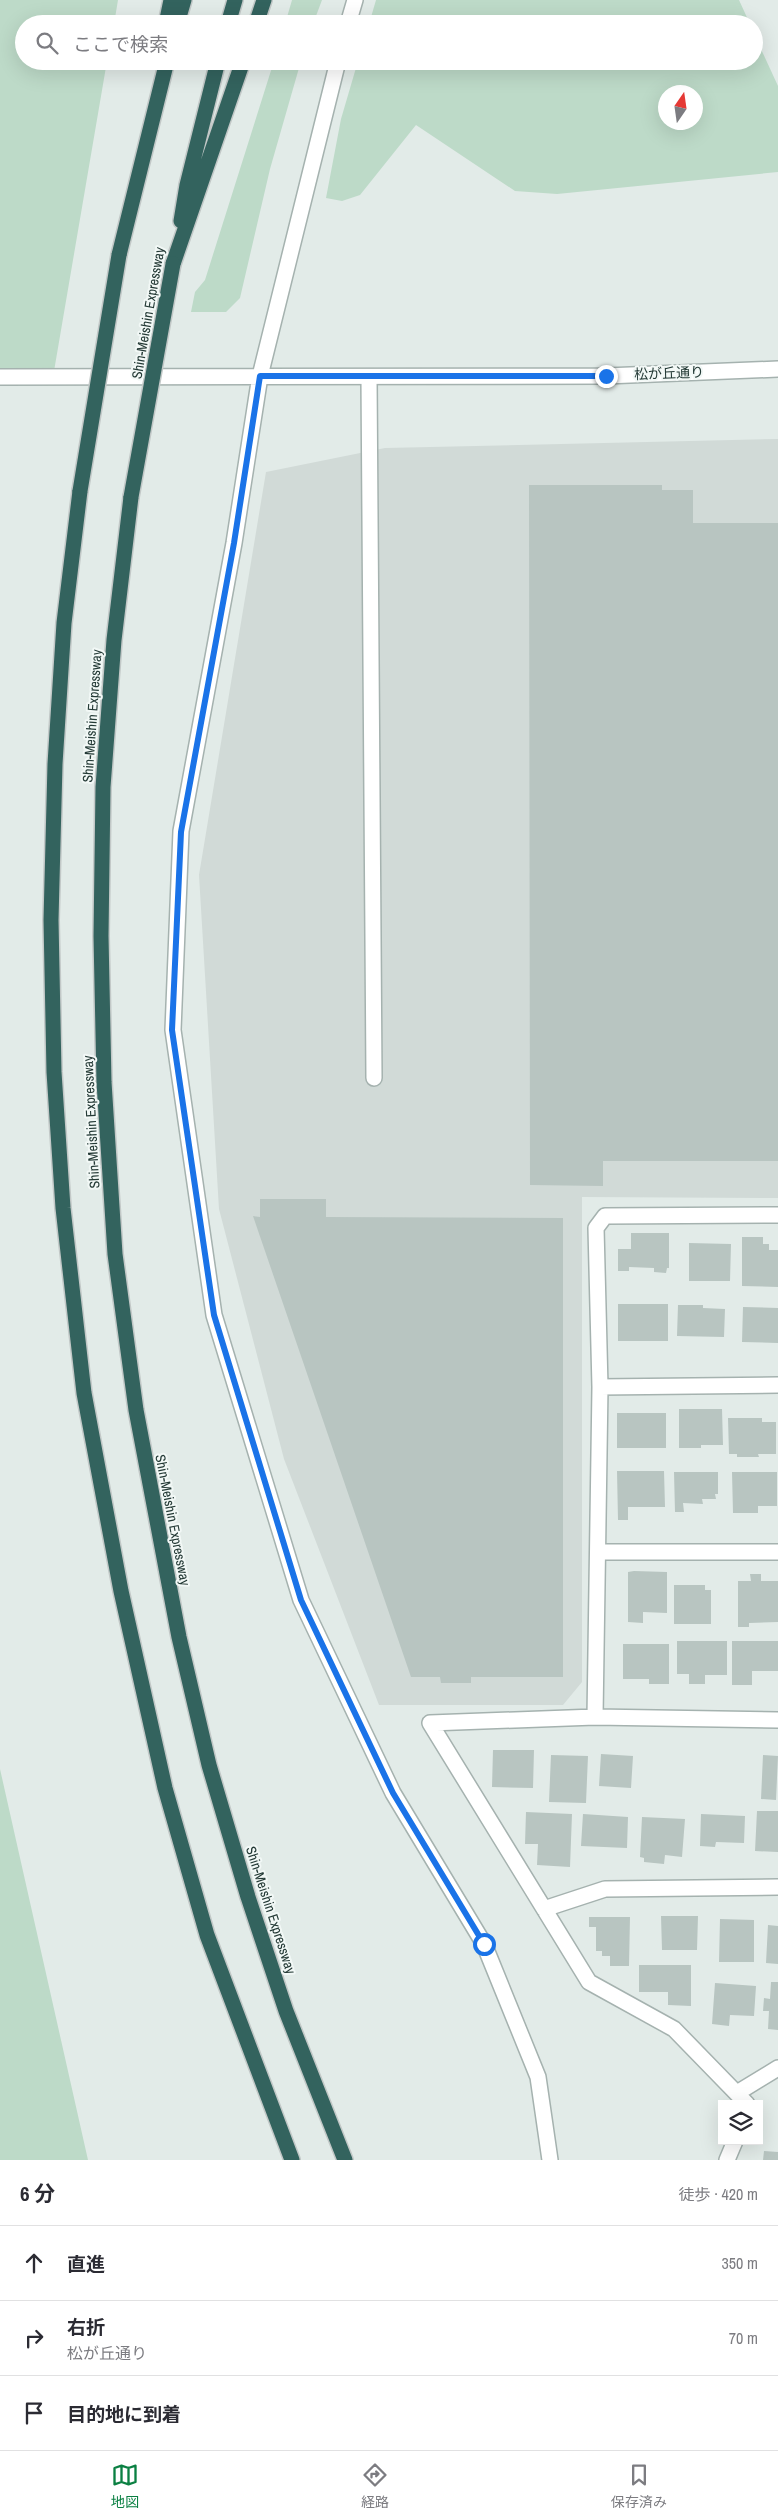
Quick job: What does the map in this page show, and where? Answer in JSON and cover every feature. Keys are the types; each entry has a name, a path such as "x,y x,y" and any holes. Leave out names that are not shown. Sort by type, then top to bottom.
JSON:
{"highway":[{"path":"168,15 171,0"},
{"path":"180,15 184,0"},
{"path":"231,15 235,0"},
{"path":"259,15 264,0"},
{"path":"156,70 119,255 80,491 64,623 55,764 51,920 54,1072 63,1208 84,1393 121,1591 165,1788 207,1935 292,2160"},
{"path":"119,255 165,70"},
{"name":"Shin-Meishin Expressway","path":"216,70 187,185 131,497 114,640 103,787 101,936 104,1082 116,1254 136,1410 179,1637 207,1756 248,1897 286,2011 345,2160"},
{"path":"173,264 240,70"}],"street":[{"path":"351,15 355,0"},
{"path":"336,70 260,376 234,543 181,832 172,1030 214,1315 301,1600 393,1793 484,1944 538,2077 550,2160"},
{"name":"松が丘通り","path":"0,377 606,376 778,369"},
{"path":"369,377 374,1078"},
{"path":"595,1717 600,1552 600,1387 596,1228 605,1216 778,1215"},
{"path":"600,1387 778,1385"},
{"path":"600,1552 778,1552"},
{"path":"778,1720 595,1717 430,1723 588,1982 674,2029 742,2099 778,2068"},
{"path":"544,1909 605,1889 778,1887"},
{"path":"727,2160 733,2145"}],"shaded area":[{"path":"778,439 778,1198 582,1197 582,1682 563,1705 379,1705 284,1459 219,1209 199,875 266,472 385,448"}],"green space":[{"path":"0,0 118,0 116,15 15,15 15,70 105,70 53,377 0,377"},
{"path":"292,0 322,0 316,15 288,15"},
{"path":"376,0 739,0 746,15 372,15"},
{"path":"763,54 778,86 778,172 557,194 515,191 416,125 360,195 342,201 326,198 341,119 355,70 763,70"},
{"path":"271,70 298,70 270,169 240,298 226,312 191,312 195,292 205,280"},
{"path":"0,1769 88,2160 0,2160"}],"building":[{"path":"529,485 662,485 662,490 693,490 693,523 778,523 778,1161 603,1161 603,1186 530,1185"},
{"path":"260,1199 326,1199 326,1217 563,1218 563,1677 471,1677 471,1683 441,1683 440,1677 411,1677 253,1216 260,1217"},
{"path":"631,1233 669,1233 669,1268 667,1268 666,1273 654,1272 654,1268 629,1267 629,1271 618,1271 618,1249 631,1249"},
{"path":"742,1237 763,1237 763,1244 769,1244 769,1250 778,1250 778,1287 742,1286"},
{"path":"689,1243 731,1244 730,1281 689,1281"},
{"path":"618,1304 668,1304 668,1341 618,1341"},
{"path":"678,1305 703,1305 703,1308 725,1309 724,1337 677,1336"},
{"path":"743,1307 778,1308 778,1343 742,1342"},
{"path":"679,1409 722,1409 723,1445 679,1448"},
{"path":"617,1413 666,1413 666,1448 617,1448"},
{"path":"728,1418 762,1418 762,1422 776,1422 776,1454 758,1454 759,1457 737,1457 737,1454 729,1454"},
{"path":"617,1471 664,1471 665,1507 628,1507 628,1520 618,1520"},
{"path":"674,1472 718,1472 718,1494 715,1494 716,1499 702,1499 703,1504 683,1503 684,1512 675,1512"},
{"path":"732,1472 777,1472 777,1506 758,1506 758,1513 733,1513"},
{"path":"628,1572 667,1572 667,1613 643,1612 643,1623 628,1622"},
{"path":"750,1574 761,1574 761,1581 778,1581 778,1622 749,1623 749,1627 738,1627 738,1581 751,1581"},
{"path":"674,1585 705,1585 705,1590 711,1590 711,1624 674,1624"},
{"path":"677,1641 727,1641 727,1675 705,1675 705,1684 689,1684 689,1674 677,1674"},
{"path":"732,1641 778,1641 778,1671 752,1671 752,1685 732,1685"},
{"path":"623,1644 669,1644 669,1684 649,1684 649,1679 623,1679"},
{"path":"493,1750 534,1750 533,1788 492,1787"},
{"path":"601,1754 633,1756 631,1788 599,1786"},
{"path":"551,1755 588,1756 586,1803 549,1802"},
{"path":"763,1755 778,1756 776,1800 761,1799"},
{"path":"757,1811 778,1811 778,1852 755,1851"},
{"path":"526,1812 572,1814 570,1867 537,1865 538,1844 525,1844"},
{"path":"583,1814 628,1817 627,1848 581,1846"},
{"path":"701,1814 745,1816 744,1843 716,1842 715,1847 700,1846"},
{"path":"642,1817 685,1819 682,1857 665,1855 664,1864 644,1862 644,1858 640,1857"},
{"path":"661,1916 698,1916 697,1950 662,1950"},
{"path":"589,1917 630,1917 629,1966 610,1966 610,1956 602,1956 602,1951 596,1951 596,1927 589,1927"},
{"path":"720,1919 754,1920 754,1962 719,1962"},
{"path":"768,1925 778,1926 778,1964 766,1963"},
{"path":"639,1965 691,1965 691,2006 668,2005 668,1992 639,1992"},
{"path":"771,1982 778,1982 778,2030 768,2029 769,2011 763,2011 764,1998 770,1999"},
{"path":"715,1983 756,1986 754,2016 730,2015 729,2026 712,2024"},
{"path":"764,2151 778,2152 778,2160 763,2160"}],"route":[{"path":"484,1944 393,1793 301,1600 214,1315 172,1030 181,832 234,543 260,376 606,376"}]}
